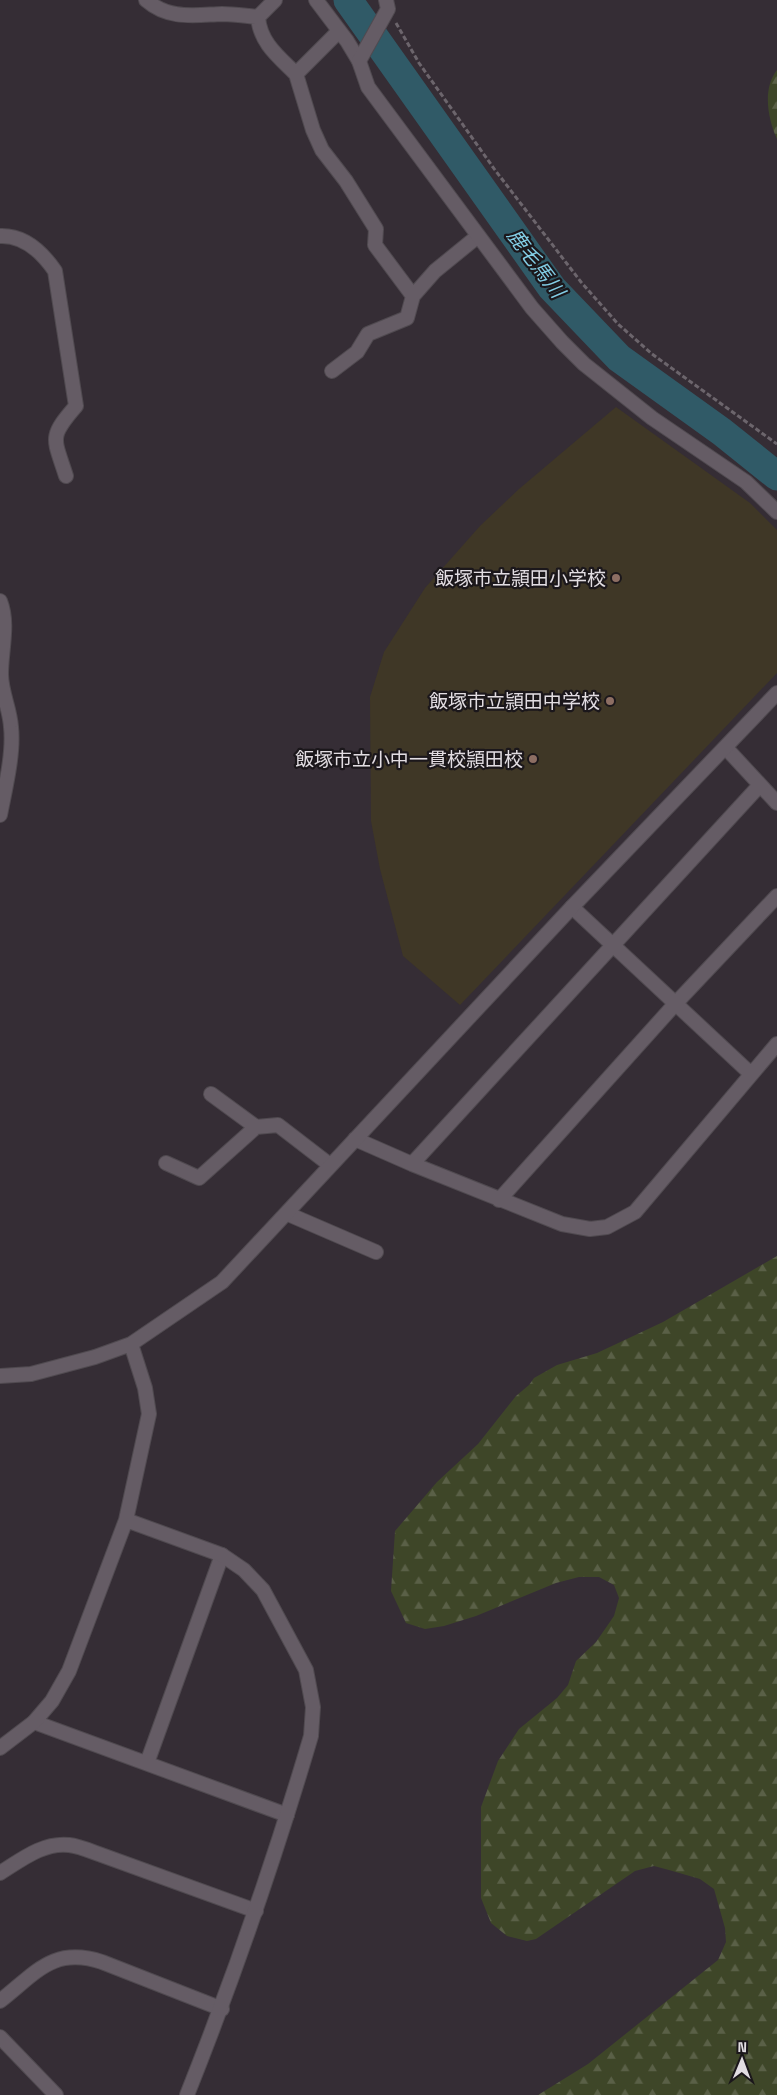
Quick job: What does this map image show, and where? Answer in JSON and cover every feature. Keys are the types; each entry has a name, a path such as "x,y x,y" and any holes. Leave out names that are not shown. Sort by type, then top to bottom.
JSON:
{"street":[{"path":"146,0 174,14 186,16 224,14 258,16 275,0"},
{"path":"316,0 360,61 368,87 532,308 562,342 584,364 652,418 746,482 777,512"},
{"path":"360,61 387,8"},
{"path":"258,16 259,30 266,43 296,74 313,130 322,150 346,182 376,229 374,245 413,296"},
{"path":"296,74 339,32"},
{"path":"0,236 26,242 44,254 55,271 76,406 57,429 55,442 66,476"},
{"path":"332,372 357,352 368,334 407,318 413,296 436,271 478,236"},
{"path":"0,601 3,608 4,636 1,675 12,728 0,815"},
{"path":"0,1376 31,1374 95,1357 131,1344 222,1282 288,1214 330,1165 572,907 777,693"},
{"path":"726,748 777,803"},
{"path":"412,1164 760,785"},
{"path":"499,1200 676,1003 777,896"},
{"path":"572,907 751,1074"},
{"path":"355,1139 499,1200 562,1224 590,1229 607,1227 635,1212 777,1044"},
{"path":"211,1094 256,1127"},
{"path":"166,1163 199,1178 256,1127 278,1125 330,1165"},
{"path":"288,1214 376,1252"},
{"path":"0,1748 34,1722 52,1701 69,1671 126,1520 149,1414 145,1388 131,1344"},
{"path":"126,1520 222,1555 244,1570 263,1590 306,1670 313,1707 311,1736 256,1911 222,2009 187,2095"},
{"path":"147,1763 222,1555"},
{"path":"34,1722 287,1815"},
{"path":"0,1873 34,1851 56,1845 70,1845 256,1911"},
{"path":"0,2001 50,1962 61,1957 72,1957 88,1958 102,1962 222,2009"},
{"path":"0,2036 56,2095"}],"path":[{"path":"387,8 419,63 495,170 581,282 618,324 652,354 777,444"}],"shaded area":[{"name":"飯塚市立小中一貫校頴田校","path":"616,407 750,503 777,530 777,673 460,1005 403,956 380,869 371,821 370,697 384,652 425,588 480,526 519,489"}],"green space":[{"path":"777,70 777,139 769,113 768,95 769,86"},
{"path":"777,1256 777,2095 538,2095 588,2064 718,1960 726,1942 725,1928 714,1889 700,1879 654,1866 635,1871 536,1939 527,1941 507,1936 491,1923 481,1898 481,1807 498,1761 519,1729 557,1698 568,1685 576,1661 596,1642 614,1616 619,1598 614,1585 599,1577 579,1577 556,1583 476,1616 444,1626 425,1629 406,1623 391,1591 395,1531 437,1482 478,1444 516,1396 534,1378 557,1365 597,1353 663,1322"}],"waterway":[{"name":"鹿毛馬川","path":"348,0 552,288 619,358 722,432 777,476"}],"place":[{"name":"飯塚市立頴田小学校","path":"616,578"},
{"name":"飯塚市立頴田中学校","path":"610,701"},
{"name":"飯塚市立小中一貫校頴田校","path":"533,759"}]}
